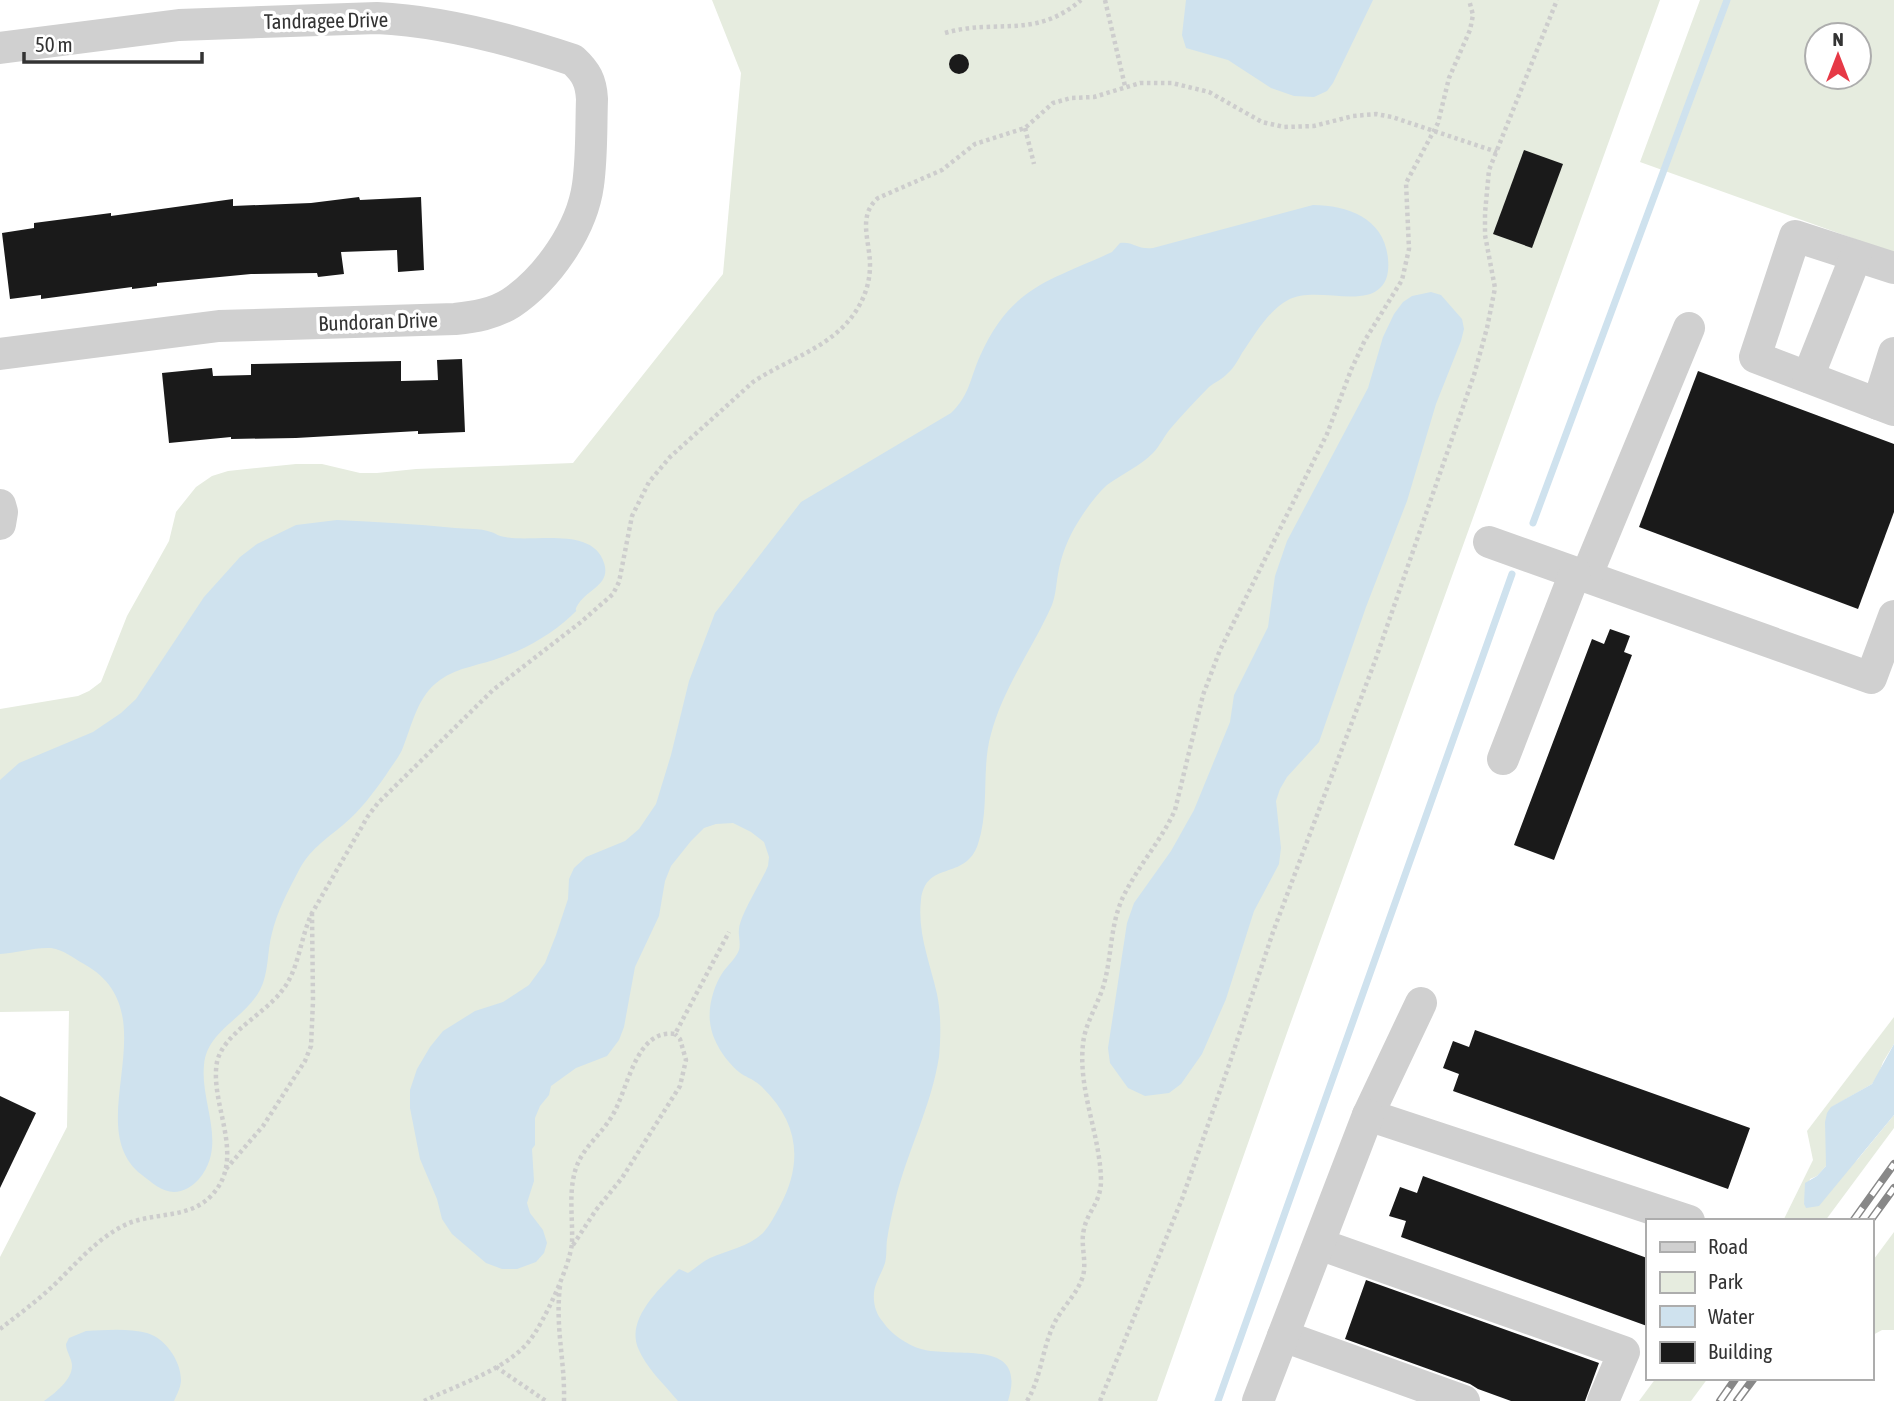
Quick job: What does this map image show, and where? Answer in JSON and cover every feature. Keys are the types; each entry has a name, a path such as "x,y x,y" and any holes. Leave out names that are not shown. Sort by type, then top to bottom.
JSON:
{"street":[{"name":"Tandragee Drive","path":"0,48 191,24 377,18 409,10 433,23 573,60 585,71 591,86"},
{"name":"Bundoran Drive","path":"0,354 219,326 455,319 495,311 510,304 530,288 576,226 588,185 591,86"},
{"path":"1894,268 1795,236 1755,357 1886,407 1894,354"},
{"path":"1808,377 1856,256"},
{"path":"1503,760 1689,328"},
{"path":"0,505 0,524"},
{"path":"1489,542 1871,678 1894,616"},
{"path":"1258,1401 1368,1115 1421,1003"},
{"path":"1368,1115 1683,1219"},
{"path":"1319,1244 1624,1352 1603,1401"},
{"path":"1283,1336 1464,1401"}],"path":[{"path":"945,33 965,27 1012,28 1033,25 1070,10 1081,0"},
{"path":"1105,0 1125,86"},
{"path":"1027,1401 1041,1369 1052,1327 1082,1279 1083,1233 1101,1192 1082,1061 1087,1025 1104,984 1115,918 1124,895 1167,828 1175,810 1203,695 1220,650 1327,433 1365,340 1402,280 1409,249 1406,183 1441,112 1449,78 1470,30 1473,15 1469,0"},
{"path":"1100,1401 1182,1199 1230,1065 1273,932 1379,648 1475,374 1495,288 1485,235 1489,170 1557,0"},
{"path":"0,1329 46,1292 113,1231 130,1223 197,1207 211,1196 221,1183 226,1169 227,1143 216,1079 218,1057 230,1039 282,991 289,981 304,930 312,914 378,803 437,748 493,690 613,594 619,582 627,537 640,498 649,482 670,457 753,382 811,351 832,336 855,312 869,280 866,219 871,204 887,193 942,170 975,144 1025,128 1053,103 1071,98 1094,97 1125,86 1153,82 1193,87 1225,100 1262,122 1284,127 1299,128 1353,116 1376,114 1497,152"},
{"path":"1025,128 1034,163"},
{"path":"226,1169 263,1126 305,1061 311,1046 312,914"},
{"path":"675,1034 729,932"},
{"path":"424,1401 512,1358 532,1338 560,1282 572,1246 622,1178 680,1086 686,1060 680,1039 675,1034 667,1033 652,1038 644,1048 633,1066 611,1119 588,1144 579,1159 573,1181 572,1246"},
{"path":"560,1282 556,1312 564,1401"},
{"path":"495,1367 546,1401"}],"green space":[{"path":"712,0 1660,0 1157,1401 0,1401 0,1257 67,1127 69,1011 0,1012 0,709 78,696 101,682 127,616 169,541 176,512 196,487 212,476 228,471 296,464 322,464 360,473 377,473 573,463 723,274 741,73"},
{"path":"1700,0 1894,0 1894,253 1640,162"},
{"path":"1894,1017 1894,1044 1878,1076 1872,1084 1832,1107 1826,1166 1810,1179 1804,1204 1858,1159 1894,1115 1894,1128 1826,1219 1784,1219 1813,1160 1807,1131"},
{"path":"1894,1232 1894,1330 1882,1330 1873,1335 1873,1260"},
{"path":"1655,1380 1707,1380 1691,1401 1639,1401"}],"water":[{"path":"1186,0 1373,0 1333,83 1327,91 1314,97 1294,96 1271,88 1228,60 1186,48 1182,35"},
{"path":"1313,205 1339,208 1372,224 1385,245 1388,267 1385,282 1372,293 1361,296 1299,296 1281,305 1262,324 1232,369 1194,402 1153,453 1107,485 1091,502 1068,541 1052,605 996,717 986,761 984,817 978,844 972,856 964,863 938,874 924,887 920,912 922,936 937,994 939,1057 930,1094 895,1201 886,1260 875,1289 875,1305 878,1316 890,1331 916,1347 999,1359 1008,1367 1012,1381 1008,1401 678,1401 641,1355 636,1337 641,1315 679,1269 688,1273 710,1258 744,1245 763,1233 780,1206 792,1173 793,1142 783,1113 761,1086 729,1062 716,1043 710,1022 714,989 739,950 741,922 768,866 769,857 764,842 733,823 704,828 691,841 671,866 665,881 659,916 635,967 624,1027 619,1040 607,1056 576,1068 551,1086 549,1095 540,1106 535,1118 535,1145 532,1149 534,1181 527,1203 530,1213 543,1230 547,1243 544,1253 536,1262 517,1269 502,1269 486,1263 452,1234 442,1219 437,1199 420,1159 410,1108 410,1090 417,1069 443,1031 475,1011 503,1002 529,985 545,963 556,935 568,899 569,879 574,868 586,857 625,841 639,829 656,804 689,681 715,613 801,502 951,413 966,393 980,356 1005,314 1019,300 1051,279 1112,252 1120,243 1153,248"},
{"path":"1431,292 1441,295 1462,319 1464,329 1461,341 1436,404 1407,501 1366,607 1319,742 1287,777 1280,789 1276,801 1281,848 1279,864 1254,911 1226,999 1202,1054 1181,1084 1169,1093 1145,1096 1128,1088 1110,1063 1108,1048 1127,923 1134,903 1171,851 1194,810 1230,722 1234,695 1268,627 1275,576 1287,541 1368,388 1383,337 1394,314 1403,302 1412,296"},
{"path":"337,520 478,529 502,537 575,540 588,544 598,552 604,563 604,576 598,586 579,603 576,611 548,634 511,654 454,672 432,687 416,712 400,753 377,788 355,814 318,846 302,864 277,917 260,990 219,1034 207,1053 204,1080 212,1138 207,1166 191,1186 170,1192 142,1175 125,1154 118,1128 124,1039 121,1011 109,985 84,964 56,949 39,948 0,954 0,780 19,763 93,732 121,713 136,699 204,597 240,557 257,544 296,525"},
{"path":"1894,1044 1894,1115 1819,1206 1806,1208 1805,1183 1817,1176 1826,1166 1827,1113 1831,1107 1872,1084"},
{"path":"132,1330 147,1333 160,1340 171,1351 180,1373 180,1385 174,1401 44,1401 62,1386 71,1371 72,1363 66,1344 69,1338 86,1331"}],"building":[{"path":"959,54 966,57 969,64 966,71 959,74 952,71 949,64 952,57"},
{"path":"1524,150 1563,164 1532,248 1493,234"},
{"path":"359,197 360,200 421,197 424,270 398,272 397,250 341,252 344,274 318,277 317,273 251,274 157,283 157,286 41,299 41,295 10,299 2,233 34,228 34,223 111,213 111,216 233,199 233,206 311,203"},
{"path":"462,359 465,432 418,434 418,431 296,438 231,437 169,443 162,373 212,368 213,376 251,375 251,364 401,361 401,381 438,380 437,360"},
{"path":"1698,371 1894,444 1894,512 1858,609 1639,527"},
{"path":"1610,629 1630,636 1624,652 1632,655 1554,860 1514,845 1592,639 1604,644"},
{"path":"1475,1030 1750,1128 1728,1189 1453,1091 1459,1074 1443,1068 1453,1041 1469,1047"},
{"path":"0,1096 36,1113 0,1188"},
{"path":"1423,1176 1646,1258 1646,1326 1401,1237 1406,1221 1389,1216 1400,1187 1417,1193"},
{"path":"1366,1280 1599,1363 1585,1401 1511,1401 1345,1339"}],"waterway":[{"path":"1533,523 1727,0"},
{"path":"1218,1401 1512,574"}],"railway":[{"path":"1854,1219 1894,1164"},
{"path":"1871,1219 1894,1188"},
{"path":"1720,1401 1735,1380"},
{"path":"1737,1401 1753,1380"}]}
